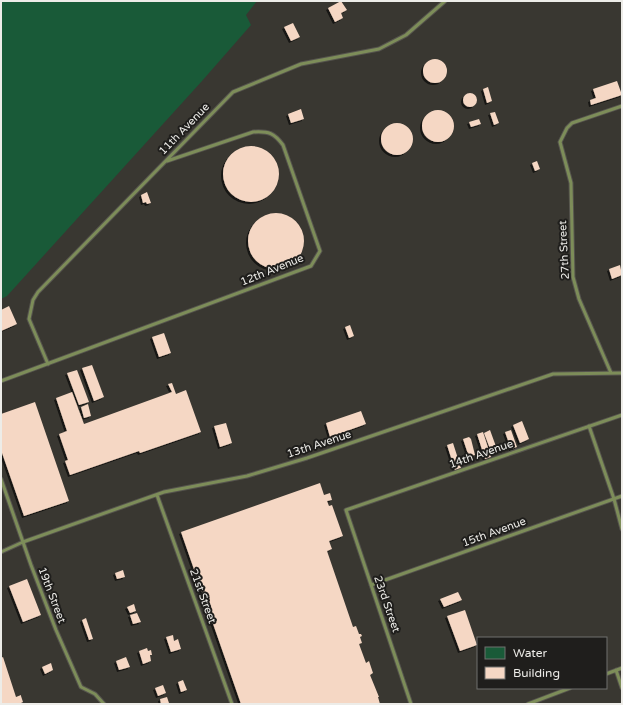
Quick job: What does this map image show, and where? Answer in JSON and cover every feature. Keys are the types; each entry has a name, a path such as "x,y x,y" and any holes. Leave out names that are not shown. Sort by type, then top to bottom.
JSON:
{"lane":[{"name":"11th Avenue","path":"48,364 29,319 33,300 38,292 233,92 301,64 379,49 406,35 445,1"},
{"name":"27th Street","path":"611,373 579,299 573,277 571,184 560,142 567,128 572,123 622,106"},
{"name":"12th Avenue","path":"1,381 310,266 320,251 283,145 276,136 265,132 253,132 166,161"},
{"name":"13th Avenue","path":"1,552 23,542 157,494 247,476 307,458 553,374 622,373"},
{"name":"14th Avenue","path":"346,510 622,415"},
{"path":"589,426 614,499 622,529"},
{"name":"19th Street","path":"1,479 56,630 81,687 95,694 104,704"},
{"name":"21st Street","path":"157,494 232,704"},
{"name":"15th Avenue","path":"371,585 622,496"},
{"name":"23rd Street","path":"346,510 411,704"},
{"path":"607,674 622,668"},
{"path":"616,670 622,688"},
{"path":"528,704 567,689"}],"water":[{"path":"1,1 257,1 246,15 251,25 7,296 1,299"}],"building":[{"path":"341,1 347,10 341,13 343,18 335,22 328,8"},
{"path":"293,23 300,37 291,41 284,27"},
{"path":"435,59 444,62 447,71 444,80 435,83 426,80 423,71 426,62"},
{"path":"617,81 622,95 591,105 590,100 596,98 593,89"},
{"path":"488,87 492,101 487,103 483,89"},
{"path":"470,93 475,95 477,100 475,105 470,107 465,105 463,100 465,95"},
{"path":"301,109 304,119 291,123 288,114"},
{"path":"435,110 441,110 450,114 454,126 450,138 441,142 435,142 426,138 422,129 422,123 426,114"},
{"path":"495,112 499,123 494,125 490,113"},
{"path":"479,119 481,124 471,127 469,122"},
{"path":"394,123 400,123 409,127 413,139 409,151 400,155 394,155 385,151 381,142 381,136 385,127"},
{"path":"246,146 256,146 271,154 277,163 279,174 277,185 271,194 256,202 246,202 235,197 228,190 223,179 223,169 228,158 235,151"},
{"path":"537,161 540,169 535,171 532,163"},
{"path":"147,192 151,203 147,204 146,202 143,203 141,195"},
{"path":"270,213 282,213 292,217 300,225 304,235 304,247 300,257 292,265 282,269 270,269 260,265 252,257 248,247 248,235 252,225 260,217"},
{"path":"620,265 622,275 612,279 609,269"},
{"path":"9,306 17,324 1,331 1,310"},
{"path":"350,325 354,336 349,338 345,327"},
{"path":"164,333 171,353 159,357 152,337"},
{"path":"92,365 104,397 94,401 82,368"},
{"path":"77,370 89,402 79,405 67,373"},
{"path":"172,383 176,394 186,390 201,432 140,453 139,451 70,475 65,461 68,460 59,434 67,431 56,398 72,392 84,424 172,392 168,384"},
{"path":"35,402 69,501 24,516 1,450 1,414"},
{"path":"88,404 91,416 84,418 81,407"},
{"path":"361,411 366,424 330,437 326,423"},
{"path":"522,421 529,439 520,443 513,425"},
{"path":"226,423 232,443 220,447 214,426"},
{"path":"490,430 498,452 492,454 484,433"},
{"path":"511,430 517,447 511,449 505,432"},
{"path":"483,432 491,457 485,459 477,434"},
{"path":"469,437 471,439 475,455 469,457 463,439"},
{"path":"453,443 461,468 455,470 447,445"},
{"path":"320,483 324,495 330,493 332,500 327,501 329,506 332,505 343,536 329,541 332,549 327,551 353,627 356,626 359,634 362,636 360,637 362,643 359,644 366,663 369,661 373,673 370,675 379,697 380,704 241,704 181,532"},
{"path":"123,570 125,577 117,579 115,573"},
{"path":"27,579 41,615 23,622 9,586"},
{"path":"458,592 462,600 444,607 440,599"},
{"path":"134,604 136,611 130,613 127,607"},
{"path":"465,610 477,645 460,651 447,616"},
{"path":"137,613 141,622 133,624 130,615"},
{"path":"86,618 93,639 89,640 82,620"},
{"path":"173,635 174,641 178,639 181,649 171,652 166,637"},
{"path":"147,648 148,651 151,650 151,661 143,664 139,651"},
{"path":"3,657 16,697 21,695 23,702 19,704 1,704 1,658"},
{"path":"126,657 130,667 119,670 116,661"},
{"path":"51,663 53,670 45,674 42,667"},
{"path":"183,680 187,690 181,692 178,682"},
{"path":"163,685 166,693 158,696 155,688"},
{"path":"167,697 169,703 161,704 160,699"}]}
